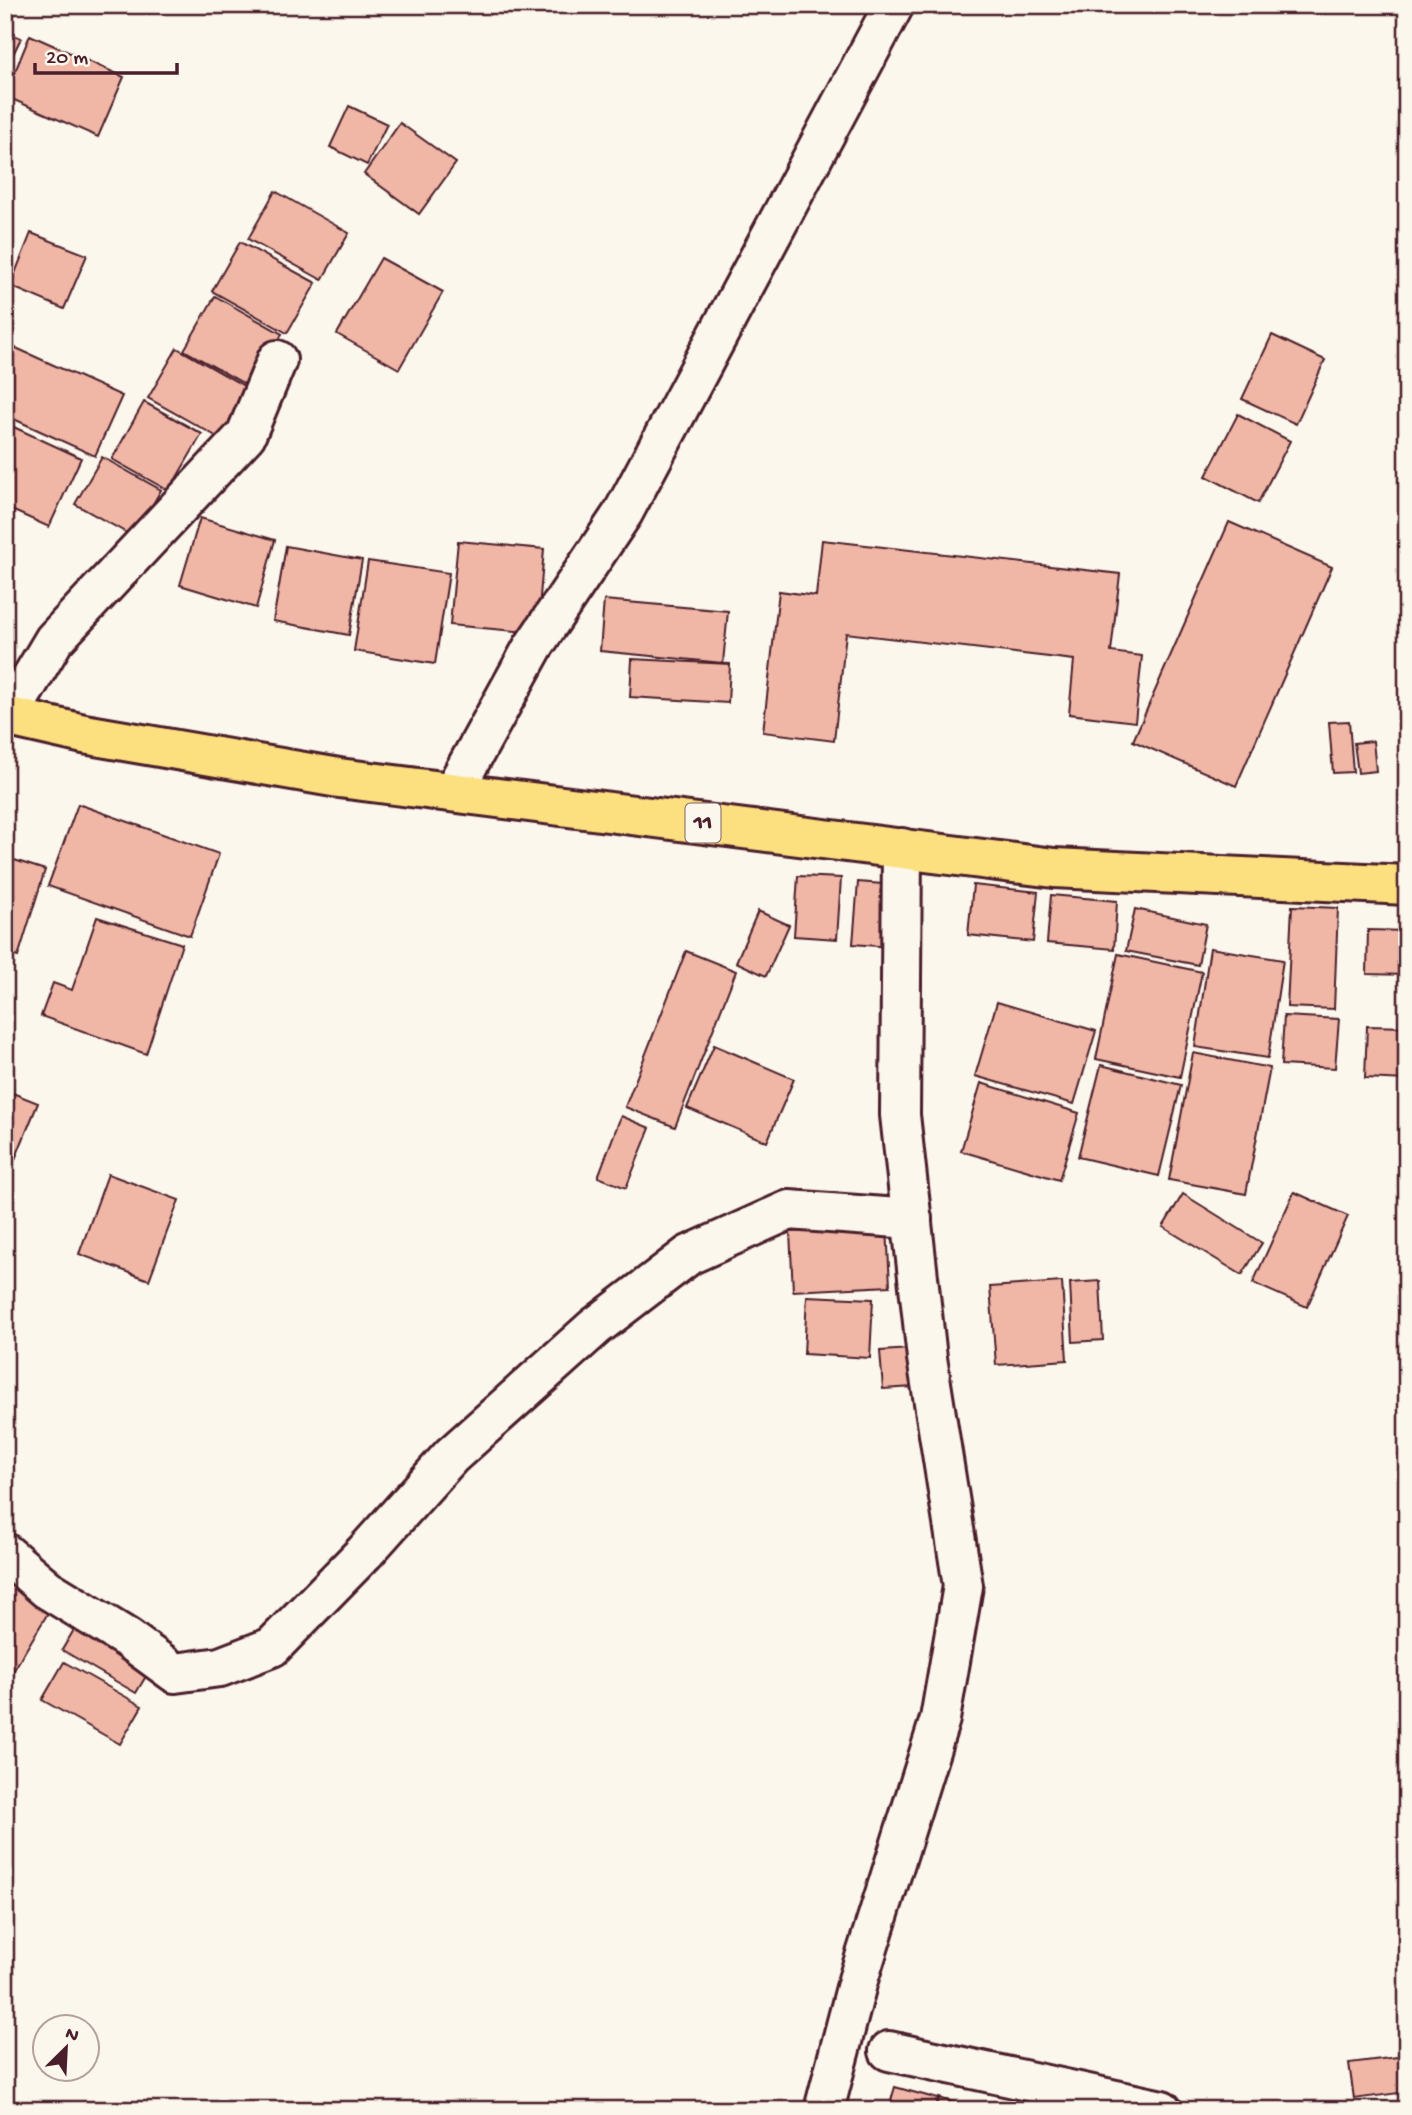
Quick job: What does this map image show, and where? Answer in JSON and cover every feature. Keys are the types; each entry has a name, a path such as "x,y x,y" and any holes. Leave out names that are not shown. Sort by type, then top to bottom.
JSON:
{"highway":[{"name":"11","path":"7,716 84,734 339,778 1054,868 1407,885"}],"street":[{"path":"453,792 533,647 623,513 894,5"},
{"path":"7,716 54,640 246,435 277,360"},
{"path":"824,2110 858,1980 940,1719 963,1586 927,1358 900,1115 902,848"},
{"path":"5,1553 47,1589 127,1638 175,1674 220,1667 272,1647 365,1552 451,1456 595,1327 689,1255 789,1210 912,1219"},
{"path":"889,2051 1162,2110"}],"building":[{"path":"5,31 21,38 5,71"},
{"path":"30,35 124,77 98,137 5,96"},
{"path":"349,106 387,124 367,165 330,147"},
{"path":"400,123 456,163 419,214 364,174"},
{"path":"275,191 349,233 322,280 248,239"},
{"path":"31,233 87,255 64,309 10,286"},
{"path":"240,242 316,283 287,333 212,291"},
{"path":"381,258 443,292 399,369 337,334"},
{"path":"215,296 282,334 252,388 184,350"},
{"path":"1272,335 1325,360 1296,424 1242,399"},
{"path":"5,343 122,396 95,456 5,415"},
{"path":"177,348 251,390 223,440 148,398"},
{"path":"144,402 202,434 169,491 112,459"},
{"path":"1238,414 1290,441 1258,503 1206,476"},
{"path":"5,423 81,458 49,527 5,507"},
{"path":"102,457 161,490 134,537 75,504"},
{"path":"200,518 275,540 256,608 180,585"},
{"path":"1229,522 1332,567 1236,786 1133,741"},
{"path":"822,540 1120,574 1111,652 1142,656 1135,722 1069,714 1074,660 846,633 834,741 763,732 779,591 816,596"},
{"path":"458,541 544,549 537,633 450,625"},
{"path":"286,546 362,560 349,635 273,621"},
{"path":"368,561 449,573 435,664 354,651"},
{"path":"604,600 728,611 723,663 600,651"},
{"path":"632,659 730,664 728,703 630,697"},
{"path":"1349,721 1353,772 1333,773 1329,722"},
{"path":"1373,741 1376,771 1358,773 1354,743"},
{"path":"78,804 219,854 190,936 48,886"},
{"path":"5,857 45,870 18,957 5,953"},
{"path":"798,876 841,878 837,939 794,936"},
{"path":"858,882 895,885 890,947 853,944"},
{"path":"973,885 1038,892 1033,942 968,935"},
{"path":"1051,895 1117,901 1114,949 1047,943"},
{"path":"1292,906 1338,908 1334,1009 1287,1007"},
{"path":"1135,909 1206,924 1198,965 1126,951"},
{"path":"758,911 789,925 766,976 736,962"},
{"path":"97,917 182,944 146,1054 41,1016 53,983 72,990"},
{"path":"1368,930 1407,931 1407,975 1367,974"},
{"path":"1210,948 1283,960 1268,1058 1195,1047"},
{"path":"686,951 736,971 675,1127 625,1107"},
{"path":"1118,954 1202,972 1180,1077 1096,1059"},
{"path":"997,1002 1096,1031 1074,1104 975,1076"},
{"path":"1284,1016 1339,1019 1335,1068 1281,1065"},
{"path":"1367,1026 1407,1027 1407,1080 1365,1078"},
{"path":"714,1045 794,1079 767,1142 687,1108"},
{"path":"1193,1053 1270,1068 1246,1194 1169,1180"},
{"path":"1101,1065 1181,1085 1159,1176 1078,1157"},
{"path":"981,1083 1079,1113 1059,1180 961,1151"},
{"path":"5,1090 38,1103 9,1174 5,1172"},
{"path":"621,1116 650,1128 626,1188 598,1177"},
{"path":"108,1174 179,1200 149,1280 79,1254"},
{"path":"1294,1192 1348,1216 1307,1307 1253,1283"},
{"path":"1183,1194 1262,1243 1242,1275 1163,1227"},
{"path":"887,1227 890,1286 793,1291 790,1232"},
{"path":"1100,1281 1103,1340 1073,1342 1070,1283"},
{"path":"1062,1282 1067,1360 996,1365 990,1287"},
{"path":"807,1296 873,1299 870,1358 804,1354"},
{"path":"912,1349 914,1387 883,1389 880,1351"},
{"path":"5,1566 48,1613 5,1685"},
{"path":"81,1618 155,1661 136,1693 62,1650"},
{"path":"64,1662 142,1706 120,1744 42,1700"},
{"path":"1406,2056 1407,2092 1354,2099 1349,2063"},
{"path":"895,2087 938,2099 935,2110 888,2110"},
{"path":"939,2098 980,2110 936,2110"}]}
